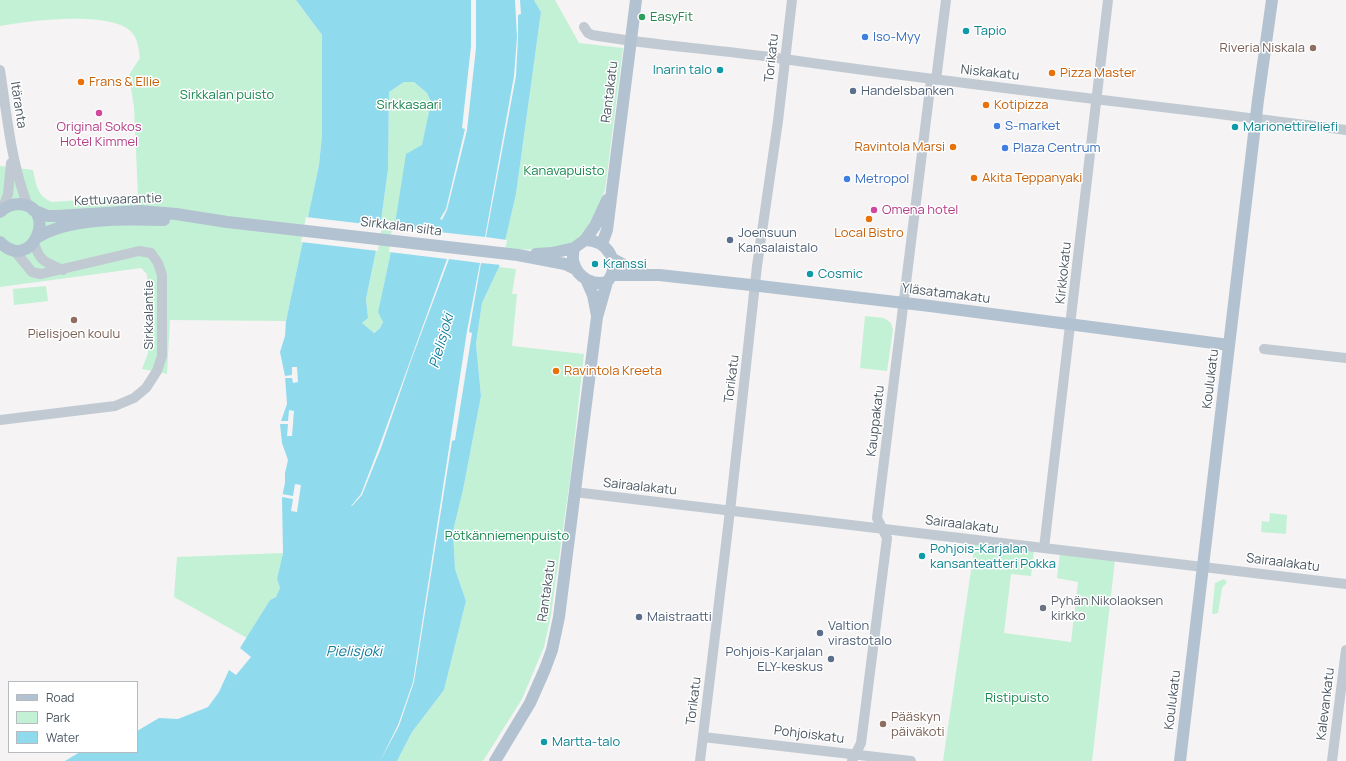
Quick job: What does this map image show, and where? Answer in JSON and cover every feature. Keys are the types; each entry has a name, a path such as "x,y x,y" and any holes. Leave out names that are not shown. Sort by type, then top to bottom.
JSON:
{"main road":[{"name":"Rantakatu","path":"602,244 607,230 636,0"},
{"name":"Koulukatu","path":"1180,761 1256,119 1272,0"},
{"name":"Rantakatu","path":"585,240 595,226 612,188"},
{"name":"Kettuvaarantie","path":"1,211 13,204 20,204 48,216 140,211 176,214 280,228"},
{"path":"31,208 38,218 40,229 36,240"},
{"name":"Kettuvaarantie","path":"4,246 22,250 47,232 95,222 140,220 227,222"},
{"name":"Sirkkalan silta","path":"280,228 520,255"},
{"path":"520,255 552,253 574,248 585,240 592,240 602,244 613,259 614,270 609,278 601,284 586,279 577,270 573,263 574,248"},
{"path":"520,255 565,264 577,270"},
{"name":"Yläsatamakatu","path":"613,259 628,267 659,275 903,303 1229,344"},
{"name":"Yläsatamakatu","path":"609,278 659,275"},
{"name":"Rantakatu","path":"495,761 530,703 552,650 559,617 597,317 609,278"},
{"name":"Rantakatu","path":"586,279 593,295 597,317"}],"street":[{"name":"Torikatu","path":"700,761 756,286 792,0"},
{"name":"Kauppakatu","path":"854,758 861,743 887,538 878,518 903,303 933,80 946,0"},
{"name":"Kirkkokatu","path":"1044,548 1108,0"},
{"name":"Niskakatu","path":"584,27 588,33 592,35 630,42 785,60 933,80 1096,98 1346,130"},
{"name":"Itäranta","path":"0,70 11,143 20,185 31,208"},
{"name":"Itäranta","path":"1,211 8,194 11,143"},
{"path":"36,240 40,258 62,270"},
{"name":"Sirkkalantie","path":"0,420 115,406 134,398 146,388 157,371 162,356 162,275 158,262 151,253 139,250 41,274 32,272 4,246"},
{"path":"1264,349 1346,358"},
{"name":"Sairaalakatu","path":"574,492 1346,584"},
{"name":"Kalevankatu","path":"1332,761 1346,650"},
{"name":"Pohjoiskatu","path":"703,737 854,758 911,761"}],"green space":[{"name":"Sirkkalan puisto","path":"0,0 296,0 322,35 322,135 319,165 286,321 170,320 167,374 142,369 148,353 147,274 141,268 0,287 0,166 33,170 36,185 40,193 52,202 138,196 134,107 129,75 140,58 138,44 135,37 127,28 112,22 93,19 72,19 0,26"},
{"name":"Kanavapuisto","path":"534,0 555,0 579,43 623,48 605,190 586,232 572,243 548,250 503,249 516,194 541,12"},
{"name":"Sirkkasaari","path":"404,82 414,82 427,93 431,102 422,146 390,256 378,312 383,321 380,328 373,333 362,323 368,318 366,299 379,236 388,169 389,92"},
{"name":"Pötkänniemenpuisto","path":"499,267 516,269 512,294 517,294 512,346 584,354 570,479 551,615 544,647 522,699 483,761 397,761 412,732 444,690 466,601 455,569 453,531 463,490 481,396 476,344 482,303"},
{"path":"46,286 48,301 14,305 13,289"},
{"path":"865,316 884,318 891,323 893,330 887,371 860,368"},
{"path":"1270,513 1287,515 1286,534 1261,532 1262,521 1269,522"},
{"name":"Ristipuisto","path":"975,543 1034,550 1031,576 1011,574 1004,633 1071,642 1078,582 1057,578 1060,553 1115,560 1092,761 943,761"},
{"path":"283,553 277,579 280,588 276,597 270,600 247,638 174,597 177,557"},
{"path":"1224,579 1227,582 1222,588 1218,613 1214,614 1212,613 1215,583"}],"water":[{"name":"Pielisjoki","path":"296,0 534,0 541,12 516,194 499,267 482,303 476,344 481,396 463,490 453,531 455,569 466,601 444,690 412,732 397,761 65,761 78,753 138,753 138,730 159,718 178,719 208,707 219,692 229,670 236,675 251,657 240,648 270,600 276,597 280,588 277,579 283,553 282,497 288,460 282,443 280,424 287,404 285,376 280,352 285,336 286,321 319,165 322,135 322,35","holes":["404,82 414,82 427,93 431,102 422,145 406,154 390,256 378,312 383,322 380,328 374,333 362,323 368,318 366,299 379,236 388,169 389,92"]}],"pier":[{"path":"471,0 476,0 476,48 467,130 447,210 442,220 440,219 446,209 465,129 462,128 471,46"},
{"path":"515,0 520,0 521,14 518,15 516,76 486,237 507,240 502,265 481,263 469,332 472,333 455,440 452,441 414,682 399,726 380,761 398,725 413,682 467,331 480,263 449,259 412,358 381,448 362,495 351,506 361,494 447,259 389,252 392,227 485,237 514,76 517,37"},
{"path":"306,217 382,226 378,251 301,242"},
{"path":"292,367 297,367 298,382 293,383 292,378 285,378 285,376 292,375"},
{"path":"289,410 294,411 292,436 287,436 288,424 280,424 280,421 288,421"},
{"path":"295,484 301,485 297,512 291,511 293,499 282,497 282,494 293,496"}],"place":[{"name":"EasyFit","path":"642,17"},
{"name":"Tapio","path":"966,31"},
{"name":"Iso-Myy","path":"865,37"},
{"name":"Riveria Niskala","path":"1313,48"},
{"name":"Inarin talo","path":"720,70"},
{"name":"Pizza Master","path":"1052,73"},
{"name":"Frans & Ellie","path":"81,82"},
{"name":"Handelsbanken","path":"853,91"},
{"name":"Kotipizza","path":"986,105"},
{"name":"Original Sokos Hotel Kimmel","path":"99,113"},
{"name":"S-market","path":"997,126"},
{"name":"Marionettireliefi","path":"1235,127"},
{"name":"Ravintola Marsi","path":"953,147"},
{"name":"Plaza Centrum","path":"1005,148"},
{"name":"Akita Teppanyaki","path":"974,178"},
{"name":"Metropol","path":"847,179"},
{"name":"Omena hotel","path":"874,210"},
{"name":"Local Bistro","path":"869,219"},
{"name":"Joensuun Kansalaistalo","path":"730,240"},
{"name":"Kranssi","path":"595,264"},
{"name":"Cosmic","path":"810,274"},
{"name":"Pielisjoen koulu","path":"74,320"},
{"name":"Ravintola Kreeta","path":"556,371"},
{"name":"Pohjois-Karjalan kansanteatteri Pokka","path":"922,556"},
{"name":"Pyhän Nikolaoksen kirkko","path":"1043,608"},
{"name":"Maistraatti","path":"639,617"},
{"name":"Valtion virastotalo","path":"820,633"},
{"name":"Pohjois-Karjalan ELY-keskus","path":"831,659"},
{"name":"Pääskyn päiväkoti","path":"883,724"},
{"name":"Martta-talo","path":"544,742"}]}
